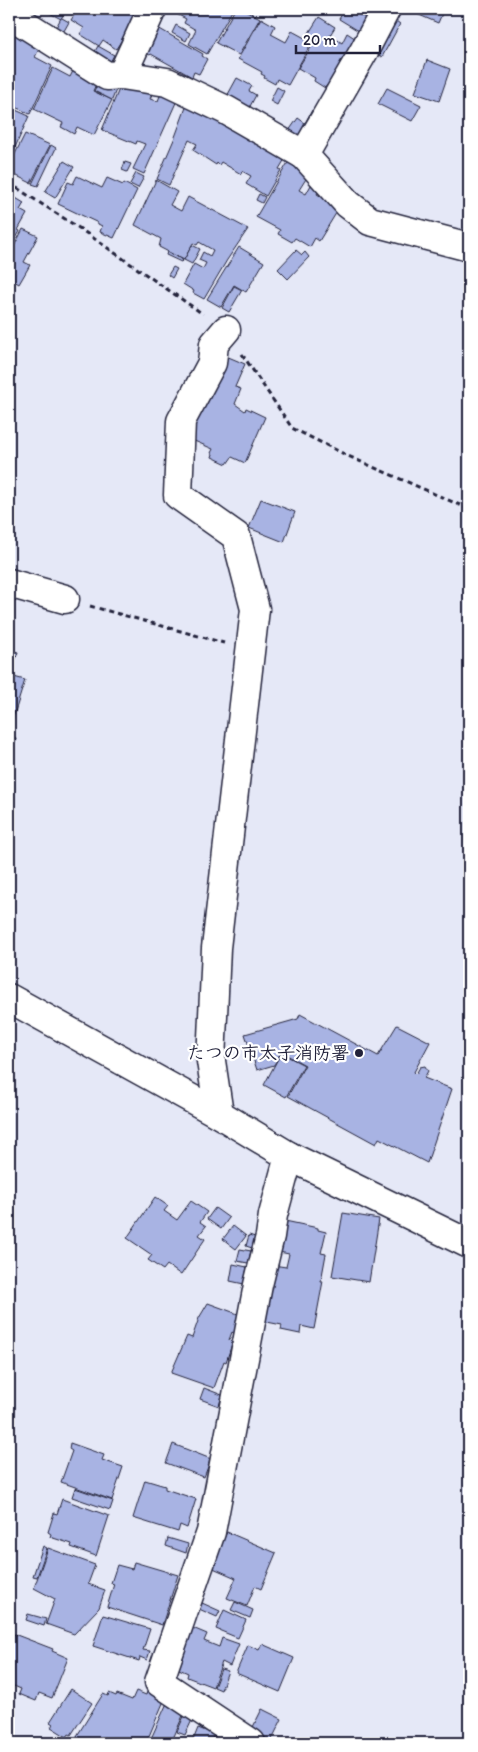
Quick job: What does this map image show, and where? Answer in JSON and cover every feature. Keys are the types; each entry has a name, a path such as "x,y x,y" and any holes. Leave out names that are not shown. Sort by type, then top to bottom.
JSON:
{"street":[{"path":"122,75 152,9"},
{"path":"304,155 386,9"},
{"path":"9,14 107,76 122,75 167,82 226,110 304,155 348,204 370,220 469,247"},
{"path":"220,1114 211,1061 216,948 255,609 236,536 178,495 181,421 212,362 214,344 226,330"},
{"path":"9,583 64,599"},
{"path":"9,998 220,1114 289,1156 469,1244"},
{"path":"251,1743 159,1682 210,1532 258,1285 273,1215 289,1156"}],"path":[{"path":"9,183 76,226 226,330 292,428 348,456 469,509"},
{"path":"64,599 251,651"}],"building":[{"path":"42,9 66,9 61,19"},
{"path":"78,9 137,9 140,11 116,49 103,40 99,46 80,34 84,28 71,20"},
{"path":"167,9 233,9 207,54 189,44 196,30 184,23 186,19"},
{"path":"235,9 243,9 260,18 239,55 216,43"},
{"path":"345,9 349,9 369,20 362,33 339,19"},
{"path":"405,9 444,9 438,23"},
{"path":"392,10 400,14 396,21 400,24 382,57 371,51"},
{"path":"319,17 335,27 330,35 342,43 347,33 364,44 335,89 327,85 325,88 314,81 315,78 298,68 315,41 307,36"},
{"path":"61,18 69,22 60,38 53,33"},
{"path":"261,18 275,26 271,34 286,42 292,31 312,42 288,85 277,79 275,84 264,78 265,76 261,74 262,72 238,59"},
{"path":"151,24 203,54 202,56 207,59 199,74 194,72 192,77 151,54 138,49"},
{"path":"176,25 190,33 186,41 172,33"},
{"path":"9,31 40,47 35,57 52,66 30,114 9,104"},
{"path":"98,46 114,55 109,64 93,55"},
{"path":"427,60 450,69 439,101 415,93"},
{"path":"53,68 70,77 73,71 97,82 93,91 112,100 94,135 77,127 74,134 61,127 63,123 34,109"},
{"path":"237,78 252,86 249,91 256,95 248,110 226,98"},
{"path":"98,82 119,82 112,100 94,91"},
{"path":"122,82 152,94 150,99 158,101 161,93 178,98 144,174 133,169 145,144 137,141 136,144 102,130"},
{"path":"277,87 284,91 277,105 270,101"},
{"path":"387,88 421,105 412,121 378,104"},
{"path":"188,102 285,159 266,196 246,184 251,176 242,171 241,174 221,162 219,165 217,163 216,165 193,150 197,144 189,140 169,185 157,179"},
{"path":"9,107 29,116 9,161"},
{"path":"312,110 321,115 302,145 286,135 298,118 305,123"},
{"path":"25,134 50,145 31,183 9,172 9,166"},
{"path":"51,145 56,148 38,186 32,184"},
{"path":"290,159 309,174 299,190 306,194 311,185 319,190 317,194 332,203 338,210 319,241 315,238 310,247 295,238 292,242 278,234 280,230 256,217"},
{"path":"64,161 74,167 55,198 45,192"},
{"path":"125,162 131,164 127,172 122,170"},
{"path":"136,173 144,177 138,188 130,184"},
{"path":"77,176 102,188 107,178 123,185 124,183 137,190 114,238 100,232 102,226 98,223 58,204 68,182 73,184"},
{"path":"156,180 177,192 170,205 181,211 188,197 248,229 204,299 193,293 194,291 183,284 194,264 203,269 206,263 199,260 203,252 210,256 213,250 199,242 197,245 193,243 184,260 159,247 161,239 135,225"},
{"path":"9,194 24,203 20,210 27,214 9,251"},
{"path":"259,194 265,197 262,203 256,200"},
{"path":"23,229 38,236 24,262 30,265 19,284 9,278 9,256"},
{"path":"192,245 200,249 192,264 184,260"},
{"path":"239,247 264,262 246,292 234,285 221,307 207,299"},
{"path":"296,250 302,255 305,252 309,257 288,279 278,269"},
{"path":"167,252 183,260 181,262 166,255"},
{"path":"173,267 177,269 172,278 168,275"},
{"path":"234,286 242,290 229,312 222,308"},
{"path":"226,356 245,364 235,387 241,389 235,404 245,411 246,408 265,417 245,463 232,457 227,464 212,457 213,449 192,440 195,433 192,432"},
{"path":"261,499 295,512 284,542 249,528"},
{"path":"9,649 18,652 10,676 25,680 9,731"},
{"path":"9,735 16,738 12,751 9,750"},
{"path":"300,1014 378,1056 397,1025 430,1042 414,1072 416,1074 420,1067 425,1066 428,1071 424,1078 452,1089 427,1163 379,1138 376,1144 288,1096 305,1065 281,1052 274,1065 257,1070 245,1034 298,1019"},
{"path":"281,1053 304,1065 286,1097 264,1085"},
{"path":"155,1197 168,1206 164,1211 177,1220 191,1201 207,1212 200,1222 206,1226 199,1235 205,1239 181,1275 167,1265 163,1270 148,1260 152,1255 127,1238"},
{"path":"215,1208 229,1218 221,1229 207,1219"},
{"path":"343,1213 379,1219 369,1282 332,1276"},
{"path":"285,1221 318,1228 318,1230 326,1232 321,1253 326,1254 321,1281 323,1281 314,1329 301,1326 300,1334 281,1330 282,1325 262,1321 273,1265 286,1267 289,1254 279,1252"},
{"path":"233,1226 246,1236 236,1249 223,1239"},
{"path":"249,1235 255,1237 252,1248 246,1246"},
{"path":"240,1249 251,1251 248,1263 237,1261"},
{"path":"233,1264 247,1267 244,1284 230,1281"},
{"path":"208,1303 238,1314 235,1334 232,1332 229,1340 233,1341 214,1388 171,1373 187,1336 192,1338 199,1318"},
{"path":"204,1388 222,1395 219,1406 200,1399"},
{"path":"70,1443 104,1455 102,1460 123,1467 112,1500 61,1482 72,1451 69,1449"},
{"path":"173,1444 211,1459 204,1477 166,1463"},
{"path":"145,1480 196,1499 187,1528 180,1525 178,1532 133,1518"},
{"path":"75,1488 113,1501 110,1510 72,1497"},
{"path":"62,1499 109,1516 96,1556 71,1547 72,1544 50,1537 51,1534 48,1532 54,1513 57,1514"},
{"path":"227,1532 276,1553 261,1589 255,1586 247,1606 227,1598 236,1578 211,1567"},
{"path":"168,1538 188,1544 186,1553 166,1546"},
{"path":"43,1546 47,1548 37,1577 33,1576"},
{"path":"48,1548 95,1565 88,1584 105,1590 99,1608 74,1634 46,1624 55,1599 34,1588"},
{"path":"134,1562 178,1575 162,1625 107,1607 114,1584 111,1583 117,1565 132,1569"},
{"path":"235,1602 253,1610 250,1618 231,1610"},
{"path":"202,1603 220,1611 217,1617 199,1609"},
{"path":"224,1610 246,1620 238,1638 216,1629"},
{"path":"28,1614 46,1619 44,1626 26,1620"},
{"path":"103,1615 150,1629 143,1650 150,1651 147,1660 140,1657 139,1661 93,1646"},
{"path":"188,1626 207,1634 204,1641 219,1647 222,1638 239,1644 230,1666 222,1662 213,1687 187,1677 188,1673 172,1666"},
{"path":"14,1634 53,1649 52,1651 68,1658 52,1698 39,1693 36,1701 19,1694 21,1689 9,1684 9,1648"},
{"path":"262,1644 294,1658 280,1692 236,1673 248,1645 259,1650"},
{"path":"221,1669 228,1671 221,1690 214,1687"},
{"path":"148,1688 166,1696 146,1743 101,1743 89,1738 86,1743 81,1743 75,1739 103,1694 108,1696 109,1693 116,1696 117,1694 132,1700 136,1691 146,1695"},
{"path":"71,1689 92,1703 71,1735 69,1734 67,1737 51,1727 53,1724 50,1722"},
{"path":"167,1703 185,1711 172,1741 168,1739 166,1743 149,1743"},
{"path":"262,1709 282,1719 271,1741 251,1731"},
{"path":"185,1714 193,1718 185,1735 177,1732"},
{"path":"198,1728 214,1734 210,1743 192,1743"},
{"path":"216,1735 228,1743 212,1743"}],"place":[{"name":"たつの市太子消防署","path":"359,1053"}]}
